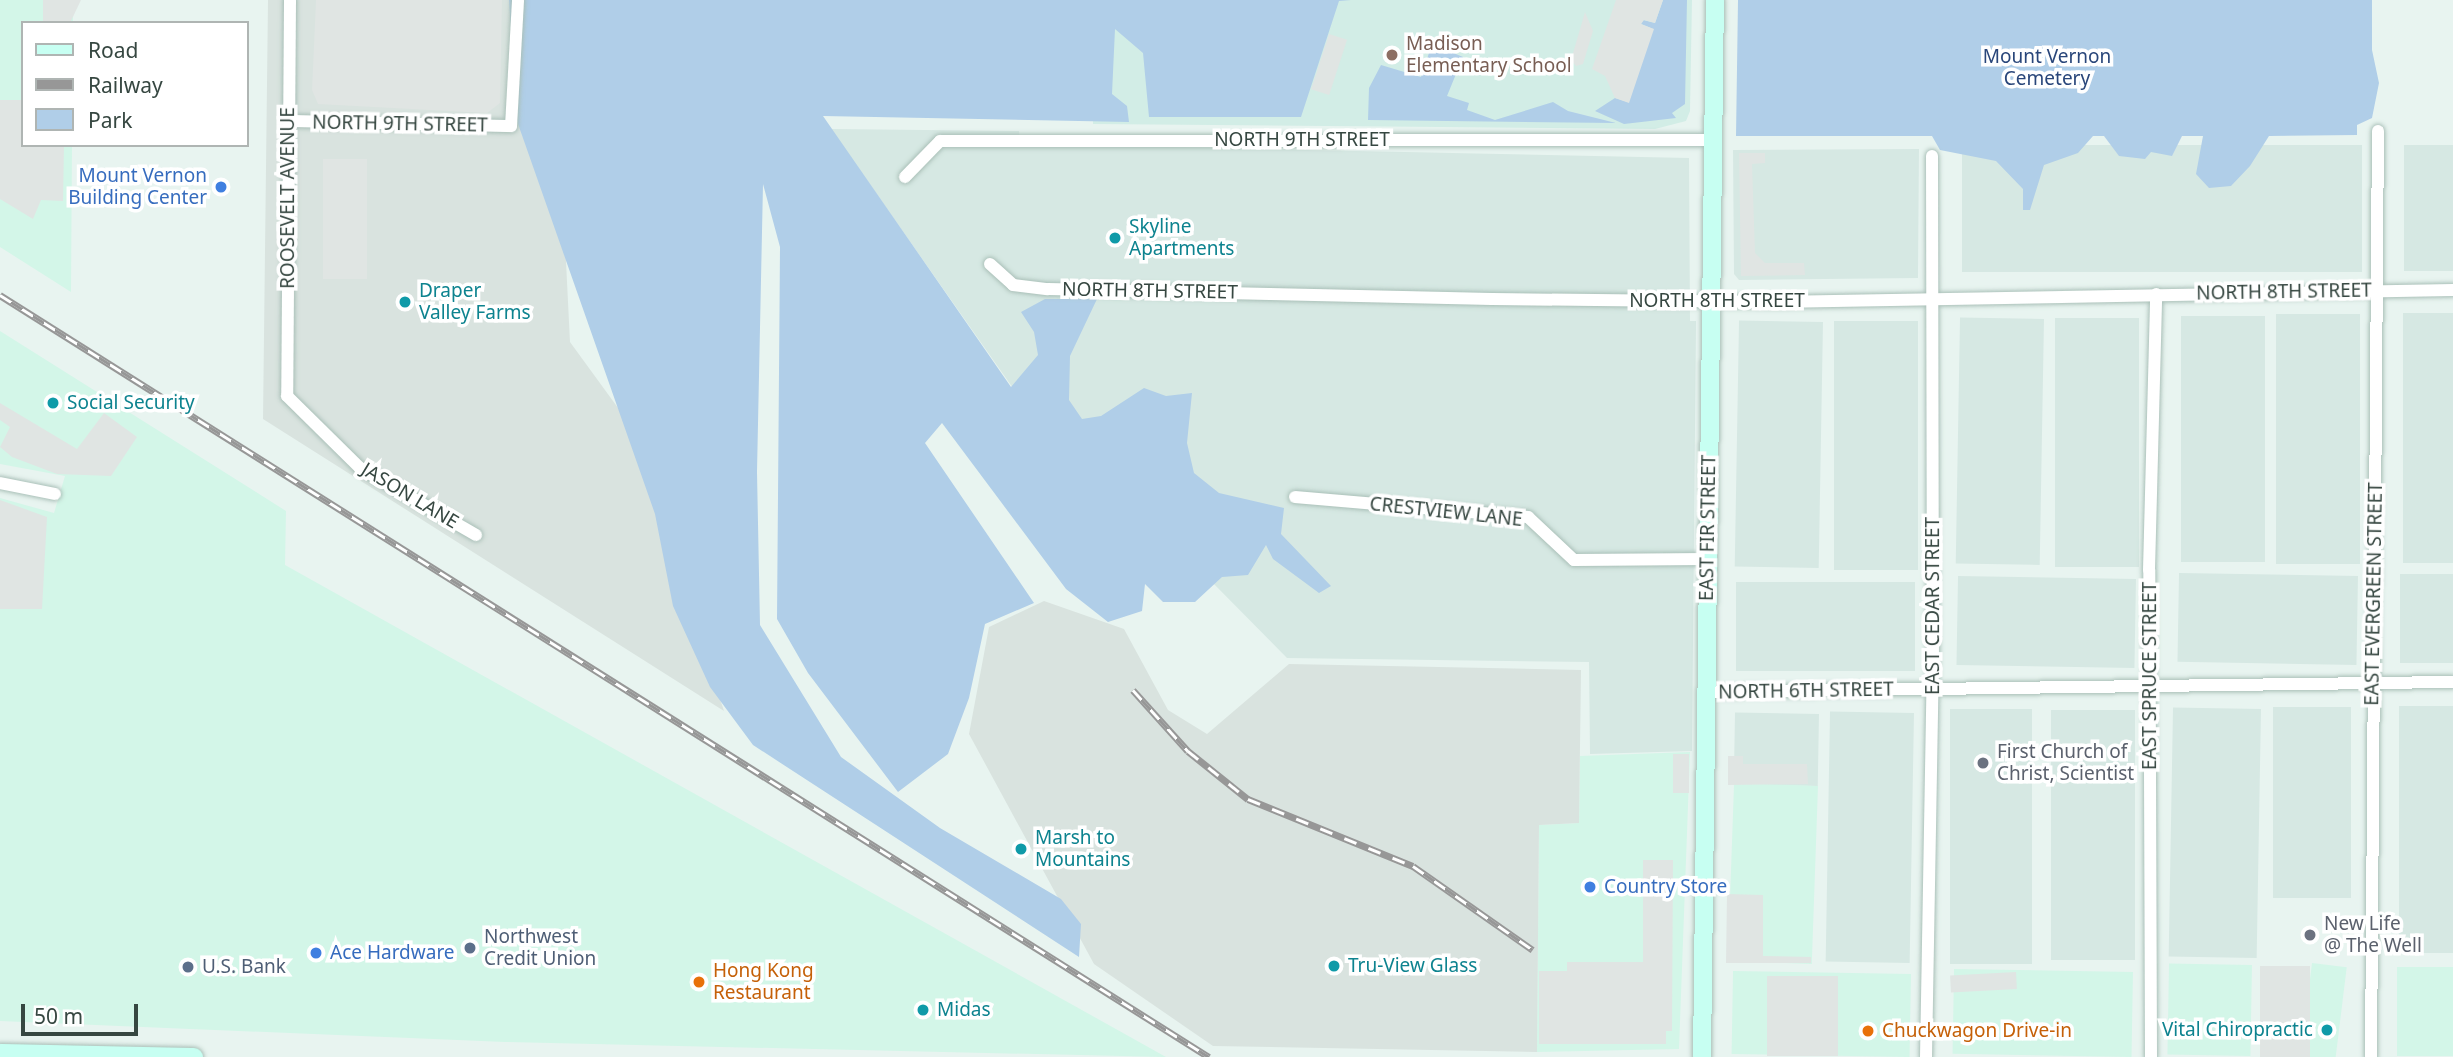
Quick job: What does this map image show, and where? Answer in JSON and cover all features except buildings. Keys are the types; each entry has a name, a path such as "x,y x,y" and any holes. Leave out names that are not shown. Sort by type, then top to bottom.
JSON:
{"street":[{"name":"ROOSEVELT AVENUE","path":"287,396 290,0"},
{"name":"NORTH 9TH STREET","path":"289,121 511,126 518,0"},
{"name":"EAST FIR STREET","path":"1702,1057 1715,0"},
{"name":"EAST EVERGREEN STREET","path":"2371,1057 2378,131"},
{"name":"NORTH 9TH STREET","path":"905,177 940,141 1713,140"},
{"name":"EAST CEDAR STREET","path":"1927,1057 1933,689 1932,156"},
{"name":"NORTH 8TH STREET","path":"990,264 1013,285 1048,289 1711,302 2453,290"},
{"name":"EAST SPRUCE STREET","path":"2151,1057 2150,686 2156,294"},
{"name":"JASON LANE","path":"287,396 360,468 476,536"},
{"path":"0,483 55,494"},
{"name":"CRESTVIEW LANE","path":"1295,498 1528,517 1574,560 1708,559"},
{"name":"NORTH 6TH STREET","path":"1706,692 2453,682"},
{"path":"0,1053 194,1057"}],"shaded area":[{"path":"0,0 73,0 73,21 21,21 21,147 72,147 71,292 0,247"},
{"path":"43,0 81,0 71,21 43,21"},
{"path":"268,0 531,0 563,201 570,342 629,423 724,711 263,419"},
{"path":"316,0 502,0 500,103 487,113 318,104 312,90"},
{"name":"Madison Elementary School","path":"1094,0 1692,0 1690,111 1686,121 1655,129 1093,124"},
{"path":"1616,0 1663,0 1655,23 1644,20 1641,24 1654,29 1629,103 1615,98 1605,76 1592,69"},
{"path":"1585,12 1593,31 1583,64 1576,66 1571,60"},
{"path":"1329,34 1347,40 1329,95 1311,89"},
{"path":"0,100 21,100 21,147 64,147 63,201 41,200 33,219 0,199"},
{"path":"831,129 1019,131 1020,144 1689,158 1690,321 1696,321 1692,751 1590,754 1589,662 1287,658 1044,412 1029,411"},
{"path":"1962,145 2362,145 2362,272 1962,272"},
{"path":"2404,145 2453,145 2453,271 2404,271"},
{"path":"1919,149 1918,278 1739,280 1734,274 1733,150"},
{"path":"1739,153 1765,153 1765,163 1752,164 1755,253 1765,263 1804,263 1805,275 1741,276"},
{"path":"323,159 367,159 367,279 323,279"},
{"path":"2403,313 2453,313 2453,563 2403,563"},
{"path":"2276,314 2360,314 2360,564 2276,564"},
{"path":"2181,316 2265,316 2265,562 2181,562"},
{"path":"1960,318 2044,319 2040,565 1956,563"},
{"path":"2055,318 2139,318 2139,567 2055,567"},
{"path":"1739,321 1823,322 1819,568 1735,566"},
{"path":"1834,321 1918,321 1918,570 1834,570"},
{"path":"0,331 286,511 285,565 1166,1057 505,1042 0,1021 0,498 54,513 65,476 0,464"},
{"path":"0,403 77,449 104,413 137,437 111,476 57,474 12,457 0,447 10,427 0,420"},
{"path":"0,500 47,517 42,609 0,609"},
{"path":"2179,573 2358,576 2356,665 2177,662"},
{"path":"2400,574 2453,574 2453,663 2400,663"},
{"path":"1958,576 2136,579 2134,668 1956,665"},
{"path":"1736,582 1915,582 1915,671 1736,671"},
{"path":"1044,601 1124,629 1168,710 1207,734 1289,664 1581,670 1579,823 1539,825 1537,1052 1213,1046 1094,964 969,734 989,627"},
{"path":"2399,706 2453,706 2453,953 2399,953"},
{"path":"2173,707 2261,709 2257,958 2169,956"},
{"path":"2273,707 2351,707 2351,898 2273,898"},
{"path":"1950,709 2032,709 2032,964 1950,964"},
{"path":"2051,710 2135,710 2135,960 2051,960"},
{"path":"1830,712 1914,713 1910,963 1826,961"},
{"path":"1735,713 1819,714 1818,786 1734,785"},
{"path":"1690,752 1679,1049 1537,1052 1539,825 1579,823 1580,756"},
{"path":"1673,754 1689,754 1689,793 1673,793"},
{"path":"1728,756 1743,756 1743,764 1807,764 1808,784 1728,785"},
{"path":"1734,783 1818,786 1812,964 1728,961"},
{"path":"1643,860 1673,860 1672,1031 1666,1031 1666,1044 1539,1044 1539,971 1567,971 1567,962 1643,962"},
{"path":"1727,894 1763,895 1763,956 1811,957 1811,963 1726,963"},
{"path":"2312,963 2347,967 2336,1057 2301,1056"},
{"path":"2169,964 2252,965 2250,1056 2167,1055"},
{"path":"2260,966 2310,966 2310,1057 2260,1057"},
{"path":"2397,967 2453,967 2453,1056 2397,1056"},
{"path":"1954,969 2133,972 2132,1057 1953,1054"},
{"path":"1733,971 1911,974 1910,1057 1732,1054"},
{"path":"2016,972 2017,989 1951,992 1950,975"},
{"path":"1767,976 1838,976 1838,1056 1767,1056"}],"green space":[{"path":"509,0 1351,0 1339,1 1301,117 1149,117 1143,53 1115,29 1112,94 1127,106 1129,122 823,116 1011,387 1038,355 1034,332 1021,312 1045,299 1097,299 1070,356 1069,400 1082,419 1101,416 1144,388 1166,396 1192,393 1187,443 1194,473 1219,493 1284,508 1281,534 1331,586 1319,593 1273,559 1266,545 1248,575 1222,577 1195,602 1163,602 1145,584 1142,611 1108,622 1066,589 942,423 925,443 1034,603 985,624 969,698 948,754 898,792 808,673 777,619 780,247 763,184 757,472 760,625 841,757 940,828 1061,899 1081,924 1079,957 753,745 710,687 673,606 655,514 517,121"},
{"path":"1663,0 1687,0 1685,104 1672,113 1676,118 1624,124 1595,111 1615,98 1628,102 1653,29 1641,24 1643,20 1655,23"},
{"name":"Mount Vernon Cemetery","path":"1738,0 2372,0 2372,50 2379,83 2372,118 2357,125 2357,135 2269,136 2250,166 2231,186 2209,188 2196,174 2203,136 2182,136 2172,156 2151,152 2145,159 2119,156 2104,136 2093,136 2078,153 2044,165 2030,210 2023,210 2023,189 1996,161 1940,150 1932,136 1736,136"},
{"path":"1432,44 1463,57 1447,96 1469,103 1467,110 1495,120 1553,102 1568,111 1616,123 1368,120 1369,88 1381,65 1421,77"}],"railway":[{"path":"0,295 1209,1057"},
{"path":"1133,690 1188,751 1248,799 1413,866 1533,950"}],"place":[{"name":"Madison Elementary School","path":"1392,55"},
{"name":"Mount Vernon Building Center","path":"221,187"},
{"name":"Skyline Apartments","path":"1115,238"},
{"name":"Draper Valley Farms","path":"405,302"},
{"name":"Social Security","path":"53,403"},
{"name":"First Church of Christ, Scientist","path":"1983,763"},
{"name":"Marsh to Mountains","path":"1021,849"},
{"name":"Country Store","path":"1590,887"},
{"name":"New Life @ The Well","path":"2310,935"},
{"name":"Northwest Credit Union","path":"470,948"},
{"name":"Ace Hardware","path":"316,953"},
{"name":"Tru-View Glass","path":"1334,966"},
{"name":"U.S. Bank","path":"188,967"},
{"name":"Hong Kong Restaurant","path":"699,982"},
{"name":"Midas","path":"923,1010"},
{"name":"Vital Chiropractic","path":"2327,1030"},
{"name":"Chuckwagon Drive-in","path":"1868,1031"}]}
